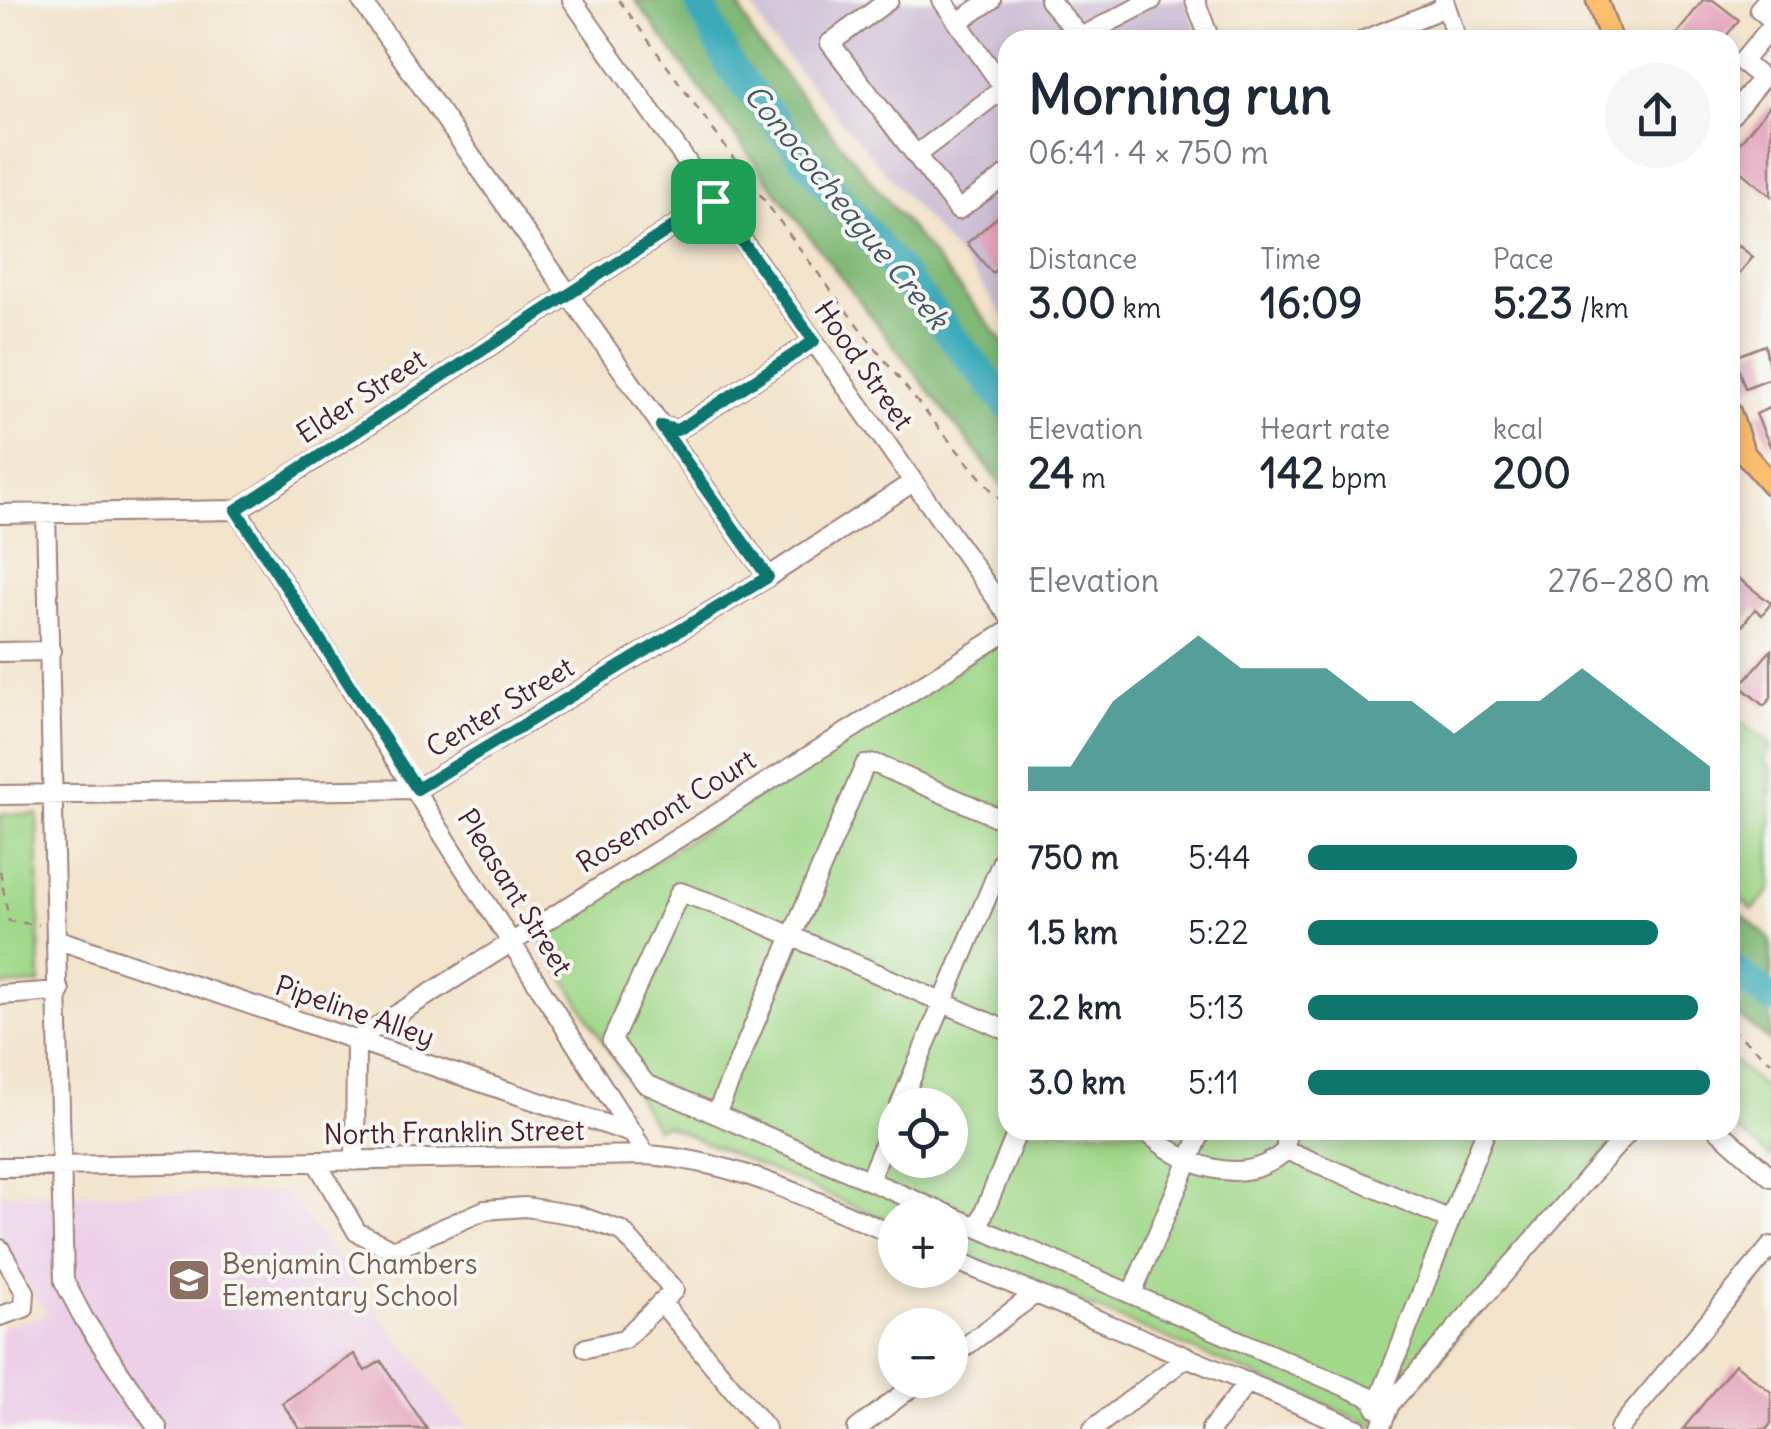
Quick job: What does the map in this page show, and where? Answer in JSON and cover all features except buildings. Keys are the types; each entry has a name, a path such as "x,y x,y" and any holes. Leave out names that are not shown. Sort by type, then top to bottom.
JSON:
{"main road":[{"path":"1596,0 1606,30"},
{"path":"1740,441 1744,453 1768,482"}],"street":[{"path":"362,0 768,577"},
{"name":"Hood Street","path":"572,0 998,601"},
{"path":"889,0 830,43 958,210 998,181"},
{"path":"942,0 998,79"},
{"path":"958,22 991,0"},
{"path":"1049,0 1074,30"},
{"path":"1195,0 1206,30"},
{"path":"1767,0 1760,9 1771,19"},
{"path":"1095,30 1145,1"},
{"path":"1386,30 1445,4 1453,30"},
{"path":"1740,106 1762,78 1742,62 1771,27"},
{"path":"916,155 998,93"},
{"name":"Elder Street","path":"236,510 713,201"},
{"path":"661,426 677,430 814,341"},
{"name":"Center Street","path":"0,795 417,789 768,577 913,482"},
{"path":"0,514 236,510"},
{"name":"Pleasant Street","path":"236,510 417,789 646,1155"},
{"path":"46,512 64,1281 84,1319 158,1429"},
{"name":"Rosemont Court","path":"356,1040 998,636"},
{"path":"0,652 50,650"},
{"path":"716,1114 865,765 876,764 998,818"},
{"path":"907,1088 998,870"},
{"path":"998,1027 794,936 680,892 612,1041 646,1084 1376,1400"},
{"name":"Pipeline Alley","path":"58,940 634,1134"},
{"path":"0,994 60,991"},
{"path":"355,1161 356,1040"},
{"path":"978,1227 1014,1140"},
{"path":"1157,1140 1187,1164 1248,1170 1272,1164 1286,1150 1286,1140"},
{"path":"1132,1293 1198,1140"},
{"path":"1378,1429 1376,1400 1482,1140"},
{"path":"1378,1429 1390,1404 1621,1140"},
{"path":"1729,1140 1771,1177"},
{"path":"1286,1150 1448,1218"},
{"name":"North Franklin Street","path":"0,1166 646,1155 697,1158 741,1170 878,1228"},
{"path":"870,1180 878,1160"},
{"path":"317,1163 357,1232 393,1250 485,1210 525,1206 576,1215 622,1231 658,1267 674,1290 624,1339 586,1348"},
{"path":"1619,1429 1771,1246"},
{"path":"0,1249 24,1292 24,1308 0,1316"},
{"path":"968,1266 1358,1429"},
{"path":"968,1344 1034,1294"},
{"path":"662,1302 766,1429"},
{"path":"1093,1429 1187,1357"},
{"path":"1211,1429 1248,1382"},
{"path":"857,1429 898,1398"}],"path":[{"path":"619,0 860,329 946,440 998,498"},
{"path":"0,871 9,921 40,925"},
{"path":"1740,1036 1771,1062"}],"shaded area":[{"path":"750,0 1185,0 1197,30 998,30 998,308 975,276 769,37"},
{"name":"Benjamin Chambers Elementary School","path":"0,1193 287,1193 468,1429 5,1429 0,1425 0,1327 48,1315 0,1244"}],"green space":[{"path":"635,0 736,0 756,41 998,335 998,480 803,228"},
{"path":"998,643 998,1140 1615,1140 1382,1429 968,1256 968,1198 878,1198 878,1217 665,1125 656,1128 538,935"},
{"path":"1740,720 1771,745 1764,762 1771,767 1771,890 1753,910 1740,899"},
{"path":"37,814 40,984 0,986 0,815"},
{"path":"1740,913 1771,940 1771,1042 1740,1018"},
{"path":"1740,1067 1771,1094 1771,1158 1740,1132"}],"waterway":[{"name":"Conococheague Creek","path":"698,0 730,66 998,393"},
{"name":"Conococheague Creek","path":"1740,975 1771,999"}],"place":[{"name":"Benjamin Chambers Elementary School","path":"189,1280"}],"route":[{"path":"713,201 814,341 677,430 661,426 768,577 417,789 236,510 713,201"}]}
